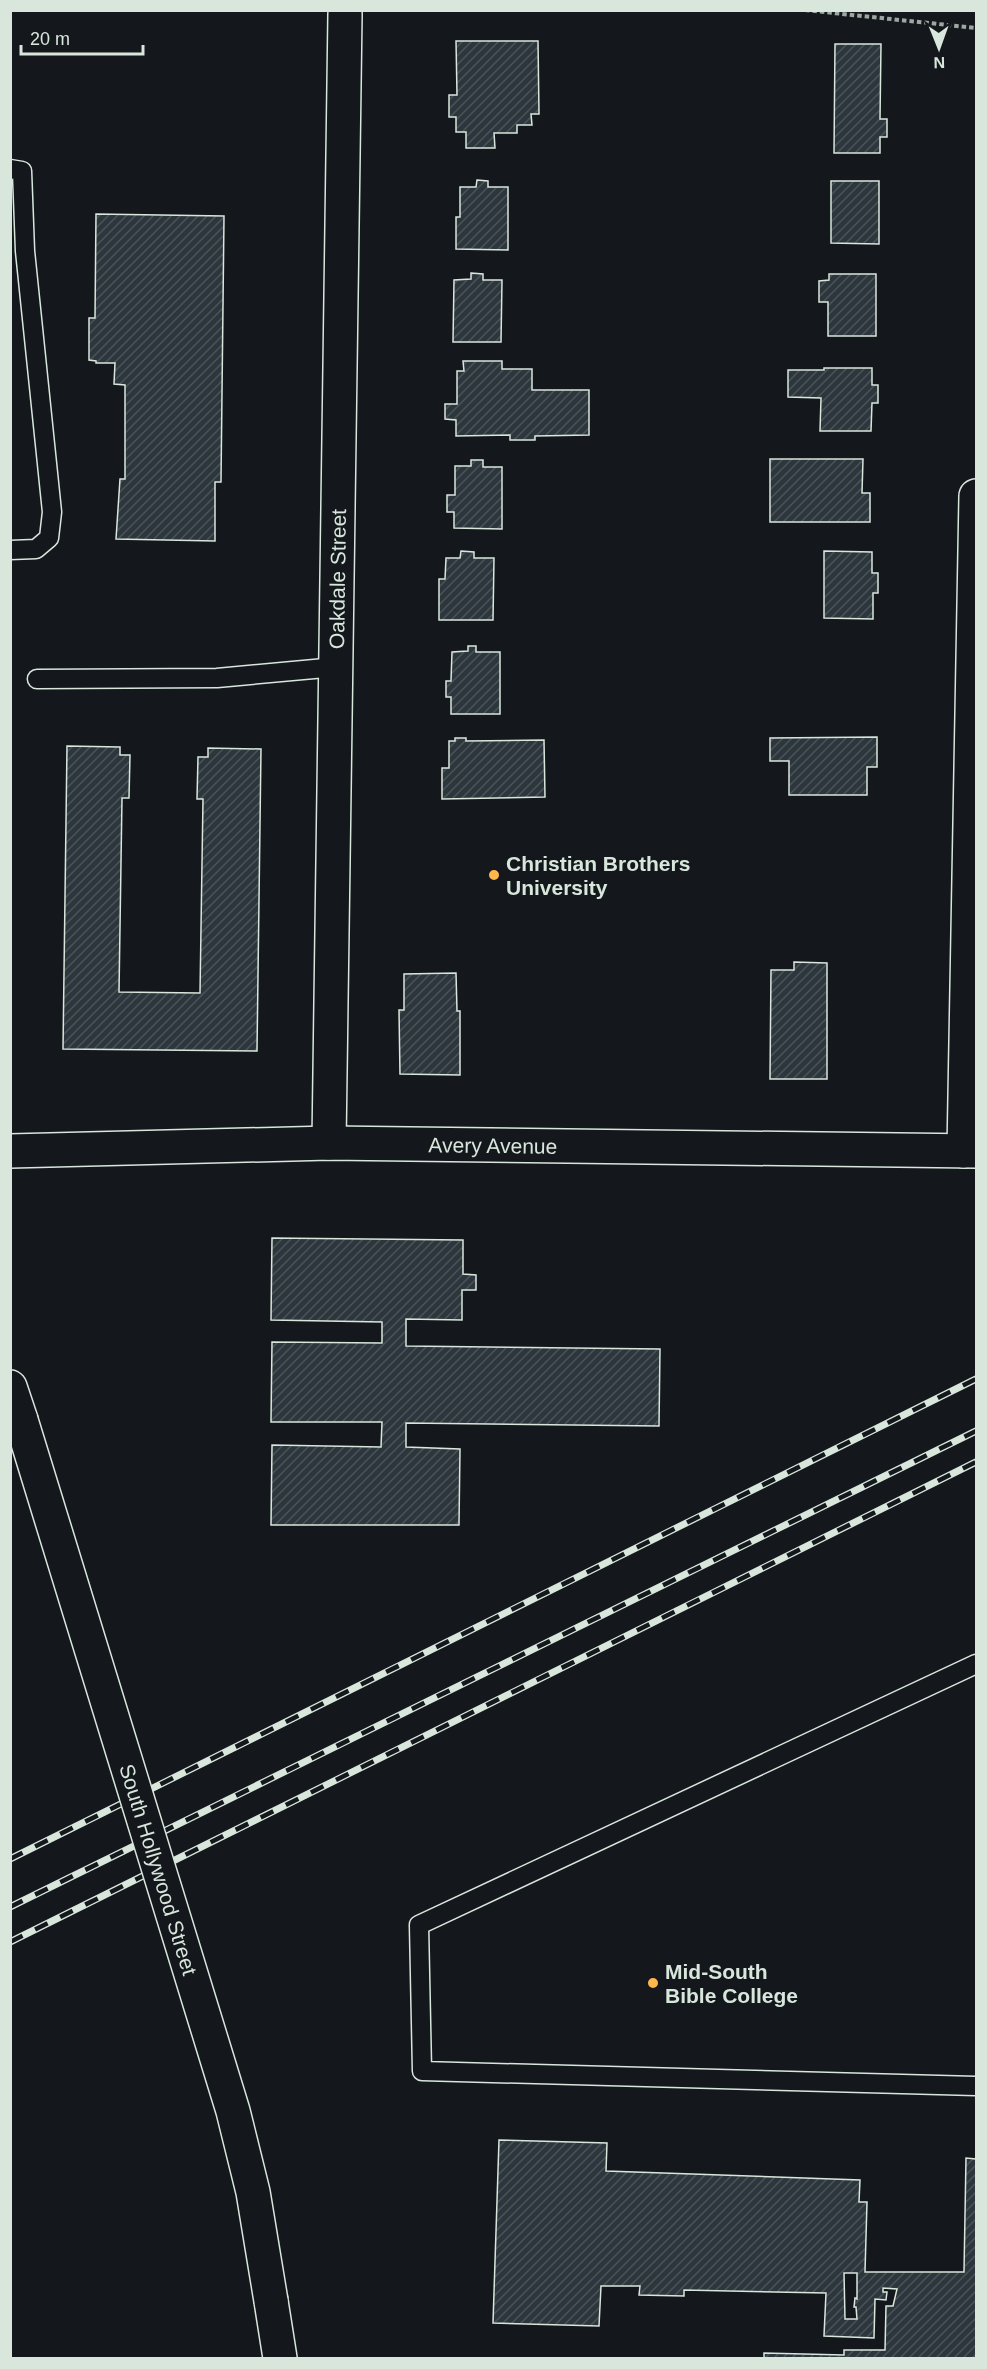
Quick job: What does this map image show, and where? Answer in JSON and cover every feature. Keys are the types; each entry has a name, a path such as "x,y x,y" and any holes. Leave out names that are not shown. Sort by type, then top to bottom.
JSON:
{"street":[{"name":"Oakdale Street","path":"329,1143 345,12"},
{"path":"970,1151 976,496"},
{"name":"Avery Avenue","path":"10,1151 329,1143 970,1151"},
{"name":"South Hollywood Street","path":"10,1387 233,2111 253,2192 280,2358"}],"lane":[{"path":"10,169 22,171 25,250 52,512 49,538 36,549 10,550"},
{"path":"37,679 217,678 336,667"},
{"path":"976,1664 419,1925 422,2071 976,2086"}],"path":[{"path":"805,10 976,28"}],"building":[{"path":"456,41 538,41 539,114 531,114 532,125 517,125 517,133 494,133 495,148 466,148 466,132 456,132 456,117 449,117 449,95 457,95"},
{"path":"835,44 881,44 880,119 887,119 887,137 880,137 880,153 834,153"},
{"path":"477,180 488,181 488,187 508,187 508,250 456,249 456,217 460,217 460,187 476,187"},
{"path":"831,181 879,181 879,244 831,243"},
{"path":"96,214 224,216 221,482 215,482 215,541 116,539 120,479 125,479 125,385 114,384 115,363 96,363 96,361 89,360 89,318 95,318"},
{"path":"471,273 483,274 483,280 502,280 501,342 453,342 454,280 471,279"},
{"path":"829,274 876,274 876,336 828,336 828,302 819,302 819,281 829,280"},
{"path":"463,361 502,361 502,369 532,369 532,390 589,390 589,435 535,436 535,440 510,440 510,435 456,436 456,420 445,419 445,404 457,404 457,371 464,371"},
{"path":"824,368 872,368 872,385 878,385 878,403 872,403 871,431 820,431 821,398 788,397 788,370 824,370"},
{"path":"770,459 863,459 862,493 870,493 870,522 770,522"},
{"path":"471,460 483,460 483,467 502,467 502,529 454,528 454,512 447,512 447,495 455,495 455,466 471,466"},
{"path":"461,551 474,552 474,558 494,558 493,620 439,620 439,579 445,579 446,558 460,558"},
{"path":"824,551 872,552 872,573 878,573 878,593 873,593 873,619 824,618"},
{"path":"468,646 476,646 476,652 500,652 500,714 451,714 451,697 446,697 446,681 451,681 452,652 468,651"},
{"path":"877,737 877,767 867,767 867,795 789,795 789,761 770,761 770,738"},
{"path":"455,738 466,738 466,741 544,740 545,797 442,799 442,768 449,768 449,741 455,741"},
{"path":"67,746 120,747 120,755 130,755 129,798 122,798 119,992 200,993 203,799 197,799 198,757 208,757 208,748 261,749 257,1051 63,1049"},
{"path":"794,962 827,963 827,1079 770,1079 771,970 794,970"},
{"path":"456,973 457,1011 460,1011 460,1075 400,1074 399,1010 404,1010 404,974"},
{"path":"272,1238 463,1240 463,1274 476,1275 476,1290 462,1290 462,1320 406,1319 406,1346 660,1349 659,1426 406,1423 406,1447 460,1449 459,1525 271,1525 272,1445 381,1447 382,1422 271,1422 272,1342 382,1343 382,1322 271,1320"},
{"path":"499,2140 607,2143 606,2171 860,2180 859,2202 867,2202 865,2272 964,2272 966,2158 976,2159 976,2358 764,2358 764,2353 844,2355 844,2350 885,2350 886,2306 893,2306 897,2289 883,2288 883,2292 887,2292 886,2300 875,2299 874,2338 824,2336 826,2293 684,2290 684,2296 639,2295 640,2286 601,2286 599,2326 493,2323","holes":["844,2273 857,2273 857,2299 855,2298 854,2307 856,2307 857,2319 845,2319"]}],"railway":[{"path":"10,1859 976,1379"},
{"path":"10,1907 976,1431"},
{"path":"10,1942 976,1462"}],"place":[{"name":"Christian Brothers University","path":"494,875"},
{"name":"Mid-South Bible College","path":"653,1983"}]}
